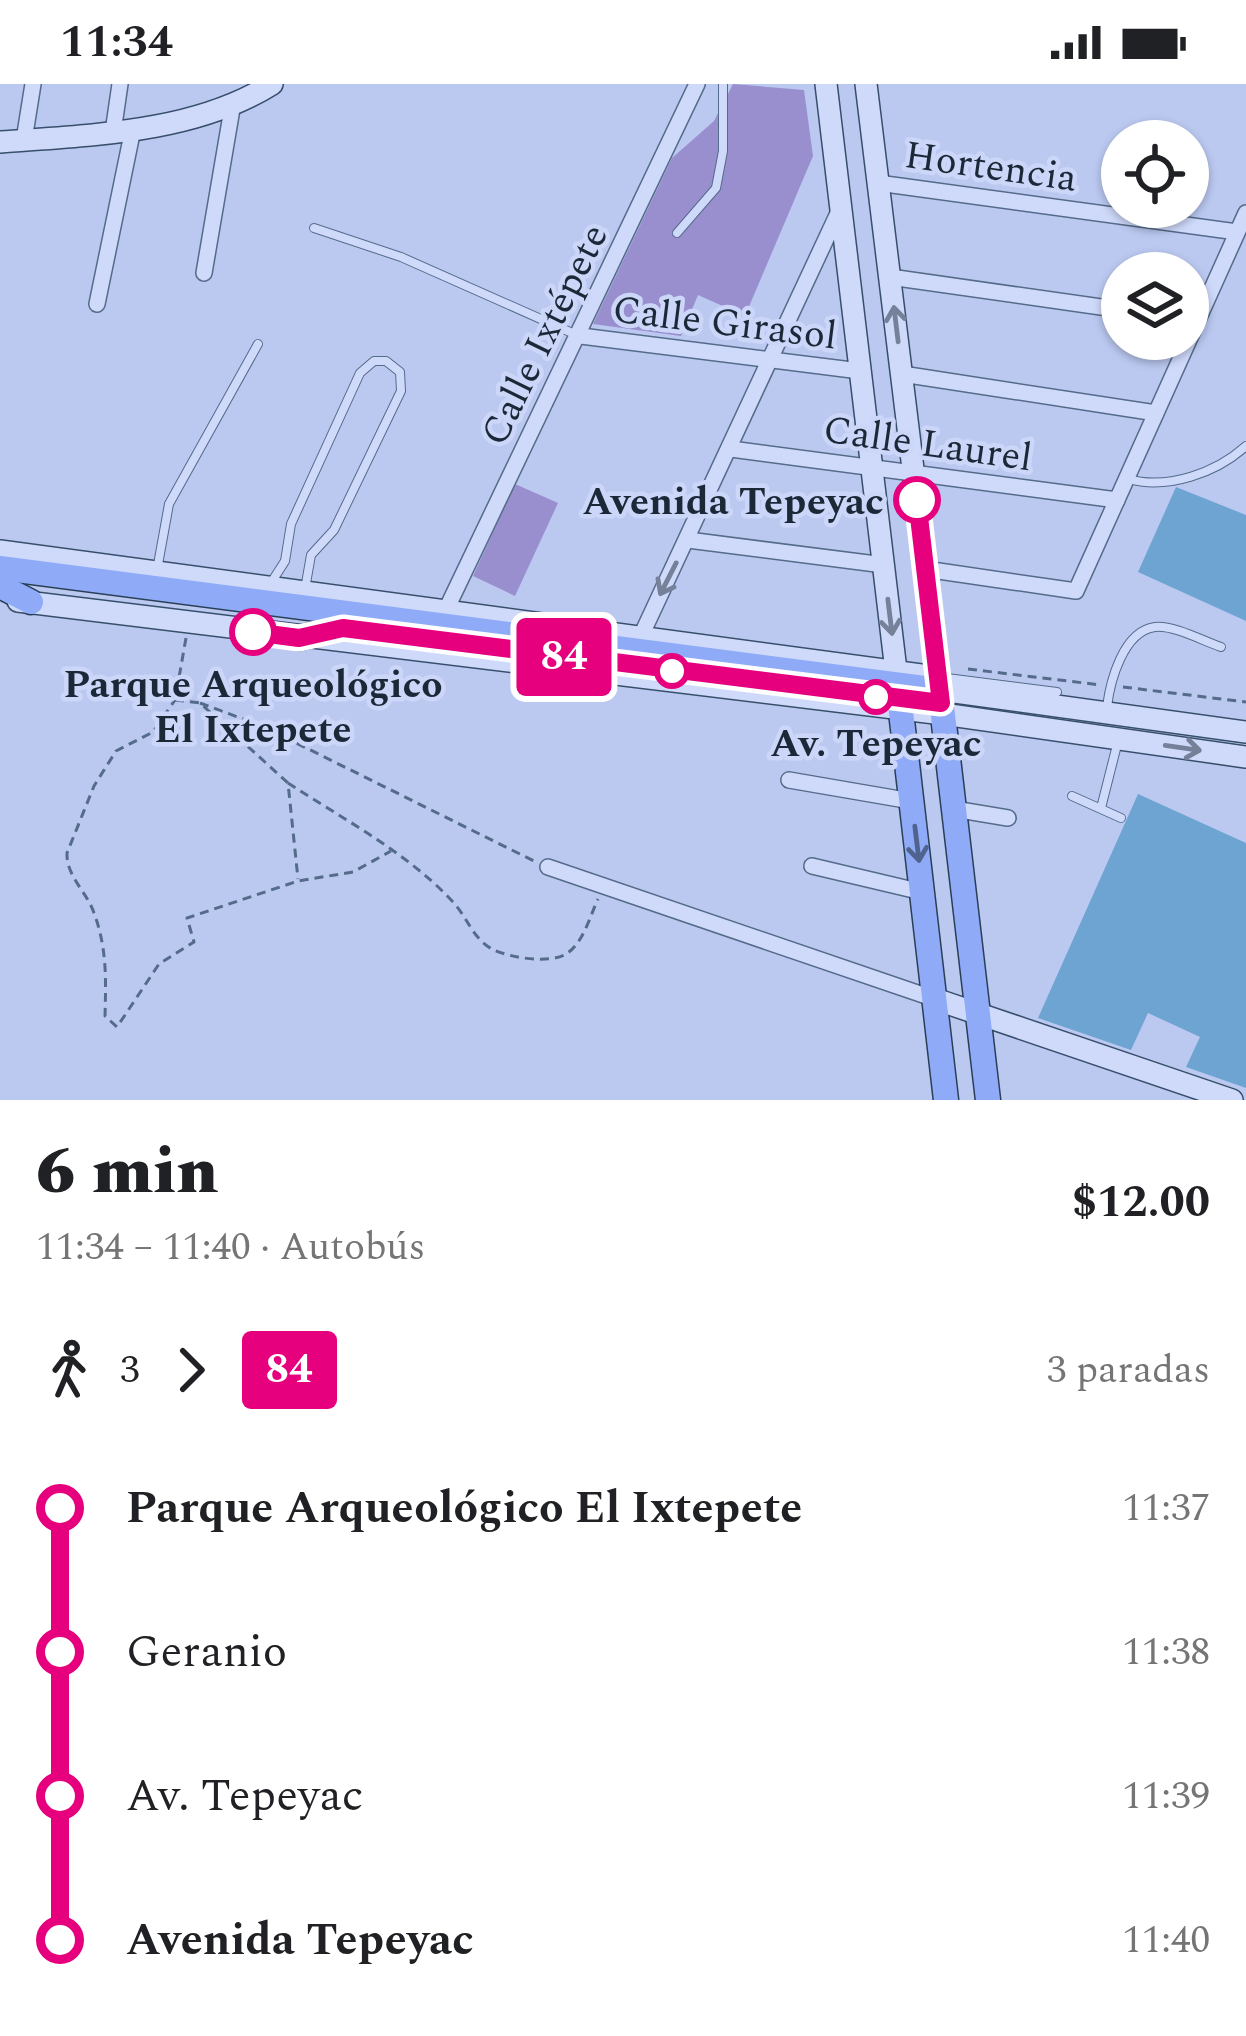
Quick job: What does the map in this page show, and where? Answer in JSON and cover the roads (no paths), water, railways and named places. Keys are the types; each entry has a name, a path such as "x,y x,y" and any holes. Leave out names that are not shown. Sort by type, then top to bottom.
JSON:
{"main road":[{"path":"0,567 42,557"},
{"path":"0,567 344,621"},
{"path":"0,584 344,621 940,696 988,1100"},
{"path":"0,584 31,602"},
{"path":"305,592 344,621"},
{"path":"299,638 344,621"},
{"path":"898,692 946,1100"}],"street":[{"path":"24,140 33,84"},
{"path":"98,304 123,130 120,84"},
{"path":"0,142 123,130 232,109 272,84"},
{"name":"Calle Ixtépete","path":"446,610 581,336 697,84"},
{"path":"826,84 898,692"},
{"path":"866,84 940,696"},
{"path":"204,273 232,109"},
{"name":"Hortencia","path":"878,183 1237,232"},
{"path":"641,636 841,206"},
{"path":"1209,289 1246,214"},
{"path":"890,277 1101,307"},
{"name":"Calle Girasol","path":"581,336 860,371"},
{"path":"925,569 1076,591 1177,360"},
{"path":"902,374 1156,413"},
{"name":"Calle Laurel","path":"731,449 1117,500"},
{"path":"688,540 884,566"},
{"path":"0,551 641,636 898,692"},
{"path":"0,598 299,638 898,692"},
{"path":"940,696 1053,711 1118,739 1246,758"},
{"path":"940,696 1246,732"},
{"path":"789,779 911,801"},
{"path":"954,809 1008,818"},
{"path":"812,866 922,892"},
{"path":"548,867 1232,1100"}],"lane":[{"path":"677,233 716,188 723,151 722,84"},
{"name":"Calle Girasol","path":"314,228 401,257 581,336"},
{"path":"157,572 169,504 257,344"},
{"path":"268,586 286,561 291,524 360,373 374,361 386,361 400,372 401,391 334,530 311,555 305,592"},
{"path":"1127,478 1174,482 1231,460 1246,446"},
{"path":"1106,715 1109,686 1131,642 1143,631 1158,626 1221,646"},
{"path":"940,696 1053,711 1058,679"},
{"path":"1101,808 1118,739"},
{"path":"1072,796 1121,818"}],"place":[{"name":"Avenida Tepeyac","path":"917,500"},
{"name":"Parque Arqueológico El Ixtepete","path":"253,632"},
{"name":"Av. Tepeyac","path":"876,697"}]}
